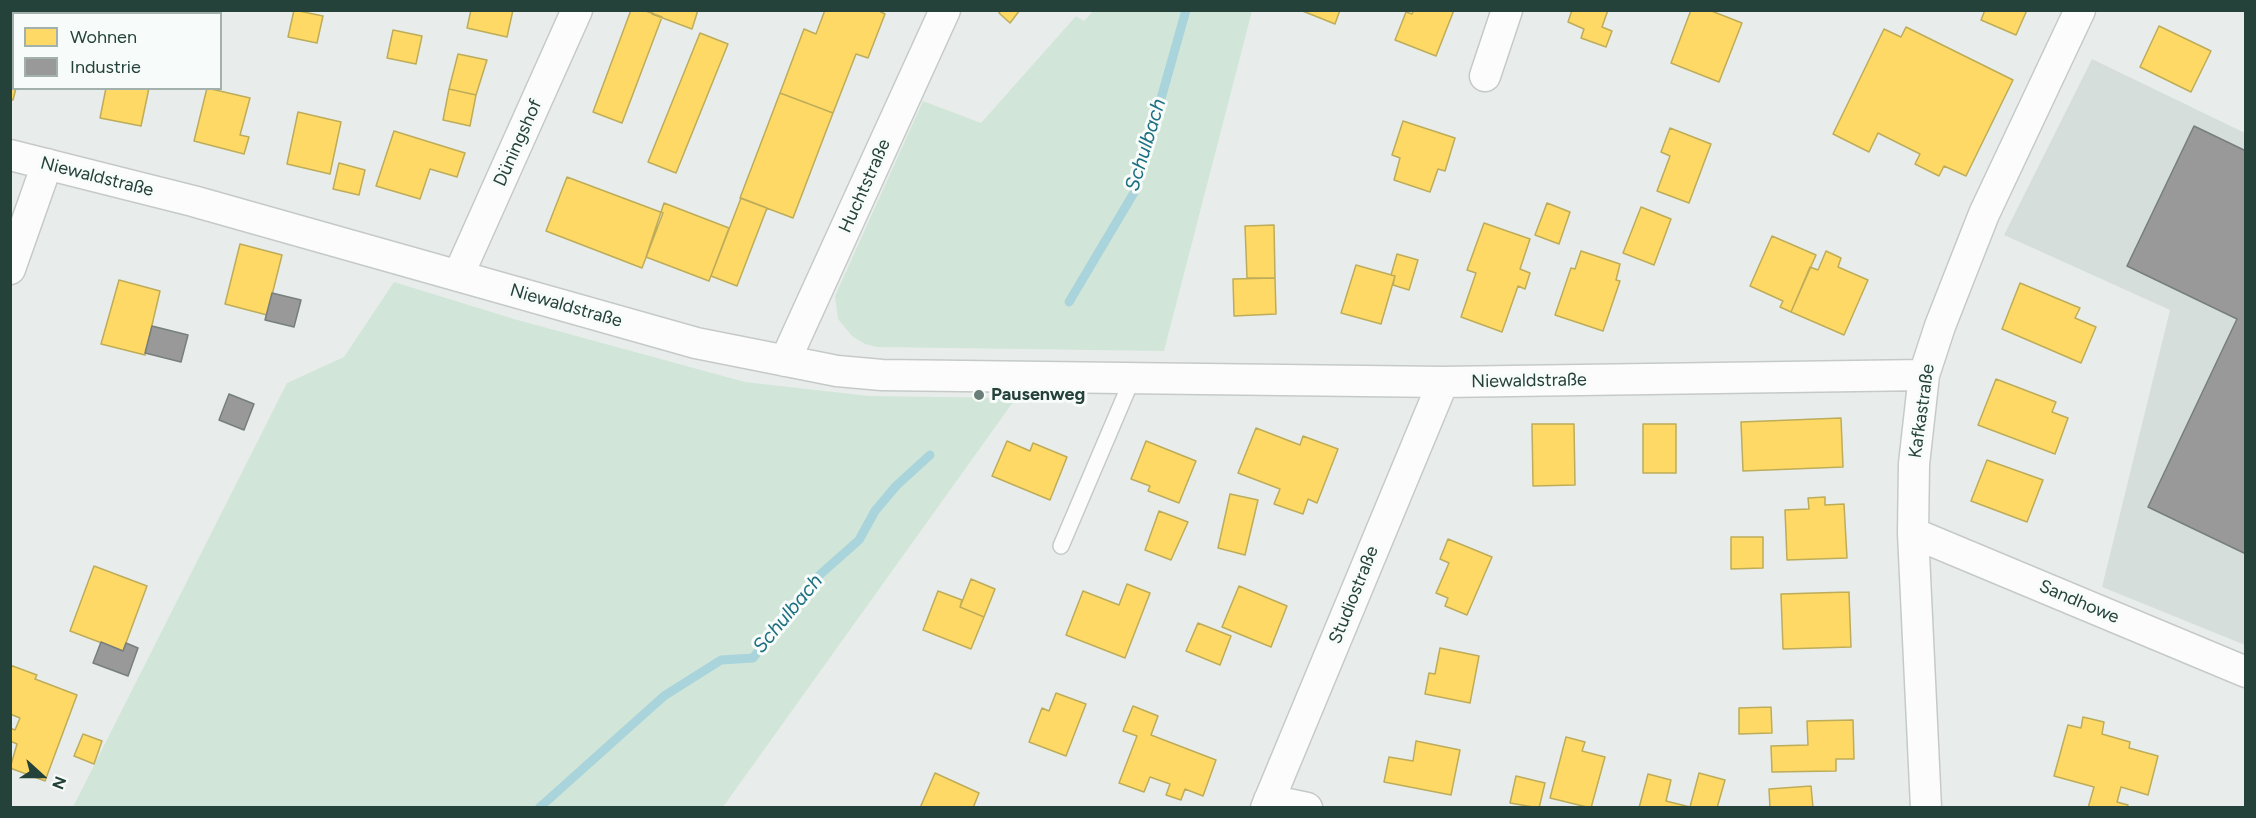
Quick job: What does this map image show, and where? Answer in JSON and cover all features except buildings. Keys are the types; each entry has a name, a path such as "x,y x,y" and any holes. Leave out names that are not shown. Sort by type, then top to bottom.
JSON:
{"street":[{"name":"Düningshof","path":"458,276 577,10"},
{"name":"Huchtstraße","path":"785,362 945,10"},
{"path":"1485,76 1507,10"},
{"name":"Kafkastraße","path":"1926,807 1913,533 1914,464 1924,375 1940,326 1984,214 2080,10"},
{"name":"Niewaldstraße","path":"10,155 193,201 696,343 837,371 882,375 1443,382 1924,375"},
{"path":"10,269 47,164"},
{"name":"Studiostraße","path":"1268,804 1443,382"},
{"name":"Sandhowe","path":"1913,533 2246,672"},
{"path":"1268,804 1307,807"}],"lane":[{"path":"1061,546 1133,377"}],"shaded area":[{"path":"2092,59 2245,133 2245,645 2102,587 2170,310 2004,235"}],"green space":[{"path":"1093,11 1252,11 1164,351 877,347 865,344 852,336 838,319 835,296 923,101 981,123 1076,16 1084,21"},
{"path":"394,282 514,319 745,382 869,396 1016,398 723,807 73,807 287,383 344,357"}],"waterway":[{"name":"Schulbach","path":"1069,302 1135,191 1186,10"},
{"name":"Schulbach","path":"539,808 664,696 721,660 753,658 815,579 859,540 875,511 896,486 930,455"}],"place":[{"name":"Pausenweg","path":"979,395"}]}
